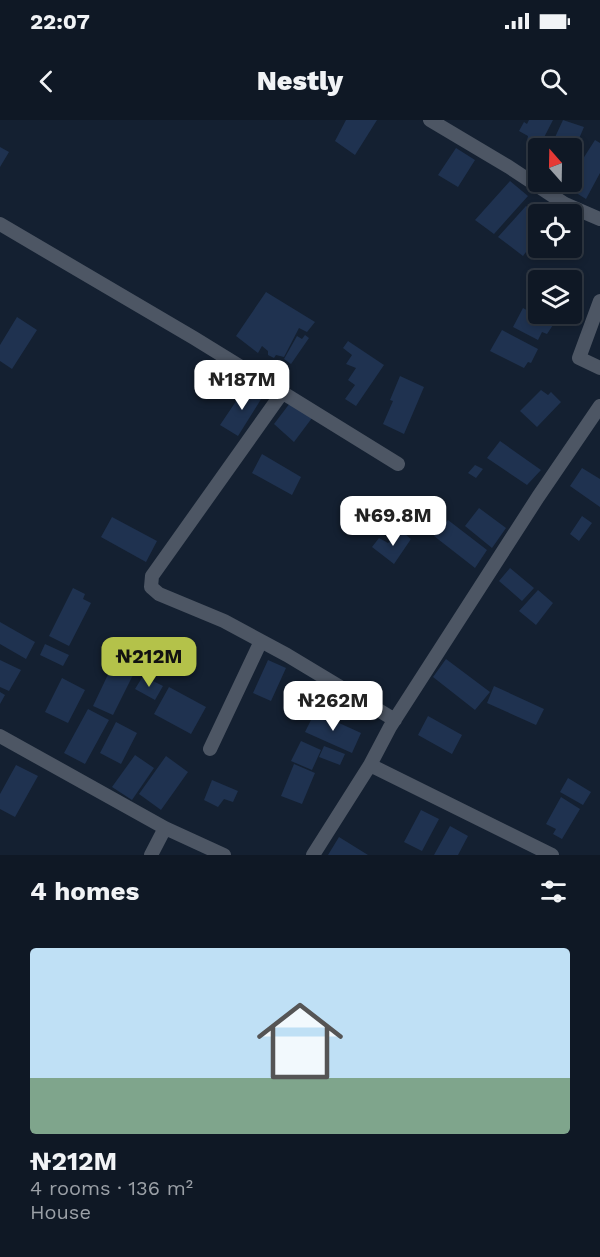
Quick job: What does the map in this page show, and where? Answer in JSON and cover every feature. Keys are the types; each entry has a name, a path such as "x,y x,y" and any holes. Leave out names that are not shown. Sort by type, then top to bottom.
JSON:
{"street":[{"path":"430,120 509,166 565,204 600,219"},
{"path":"0,224 399,464"},
{"path":"600,302 579,358 600,368"},
{"path":"282,393 152,576 151,587 159,594 224,621 261,641 395,720"},
{"path":"313,855 370,765 395,720 538,497 600,406"},
{"path":"210,749 261,641"},
{"path":"0,736 165,828 224,855"},
{"path":"370,765 552,855"},
{"path":"151,855 165,828"}],"building":[{"path":"346,120 377,120 355,155 335,141"},
{"path":"529,120 553,120 544,138 528,138 528,148 526,147 528,136 519,131 524,122 527,124"},
{"path":"563,120 584,127 579,138 555,138"},
{"path":"595,140 600,143 600,173 586,199 575,192 582,192 582,160"},
{"path":"0,147 9,152 0,167"},
{"path":"456,148 475,160 458,187 438,175"},
{"path":"510,181 528,196 494,234 475,220"},
{"path":"526,206 528,208 528,249 523,256 498,237"},
{"path":"266,292 315,322 307,332 299,328 284,357 276,355 274,358 268,355 268,351 262,346 258,353 236,336"},
{"path":"523,308 528,311 528,324 553,325 547,334 542,332 538,340 513,327"},
{"path":"17,317 37,330 12,369 0,361 0,345"},
{"path":"502,330 538,349 531,363 528,362 524,368 490,351"},
{"path":"305,335 309,338 291,364 284,359 297,336 302,339"},
{"path":"348,341 384,365 356,406 345,399 355,385 348,380 356,368 346,364 352,355 343,348"},
{"path":"400,376 424,387 404,434 383,424"},
{"path":"247,385 263,396 238,436 220,425"},
{"path":"541,390 548,395 551,392 561,402 537,427 520,411"},
{"path":"290,403 312,418 294,442 274,424"},
{"path":"500,441 541,470 527,485 487,458"},
{"path":"262,454 301,477 292,495 252,473"},
{"path":"475,465 483,469 476,478 468,473"},
{"path":"582,468 600,479 600,507 570,486"},
{"path":"479,508 506,528 492,548 465,526"},
{"path":"582,516 592,523 579,541 570,534"},
{"path":"112,517 157,541 146,562 101,537"},
{"path":"448,520 487,550 475,568 434,536"},
{"path":"400,530 411,539 394,564 372,547 379,538 388,543"},
{"path":"510,568 534,588 522,601 499,581"},
{"path":"73,588 85,594 83,599 91,603 69,646 49,636"},
{"path":"538,590 553,603 536,625 519,611"},
{"path":"0,622 35,642 26,659 0,644"},
{"path":"45,644 69,655 63,666 40,655"},
{"path":"446,659 490,692 475,710 433,677"},
{"path":"0,660 21,670 9,691 0,687"},
{"path":"268,660 286,668 271,701 253,693"},
{"path":"113,664 134,673 113,715 93,706"},
{"path":"143,676 163,686 155,700 135,689"},
{"path":"62,678 85,690 68,723 45,712"},
{"path":"494,686 544,709 536,725 487,703"},
{"path":"169,687 206,707 191,734 154,714"},
{"path":"0,692 5,695 0,704"},
{"path":"88,709 109,720 85,764 64,753"},
{"path":"315,712 361,733 352,753 305,732"},
{"path":"428,716 462,735 452,754 418,735"},
{"path":"116,722 137,733 121,764 100,753"},
{"path":"301,741 321,750 312,770 291,761"},
{"path":"324,746 345,754 340,765 319,757"},
{"path":"135,755 154,768 132,800 112,787"},
{"path":"166,756 188,772 161,810 139,794"},
{"path":"294,764 315,773 302,804 281,796"},
{"path":"16,765 38,776 15,817 0,809 0,794"},
{"path":"568,778 591,792 583,805 560,792"},
{"path":"212,780 238,791 233,802 224,799 218,807 204,800"},
{"path":"561,797 580,809 562,839 553,834 556,829 546,824"},
{"path":"421,810 439,819 422,851 404,842"},
{"path":"450,826 468,836 458,855 434,855"},
{"path":"339,837 368,855 328,855"}]}
